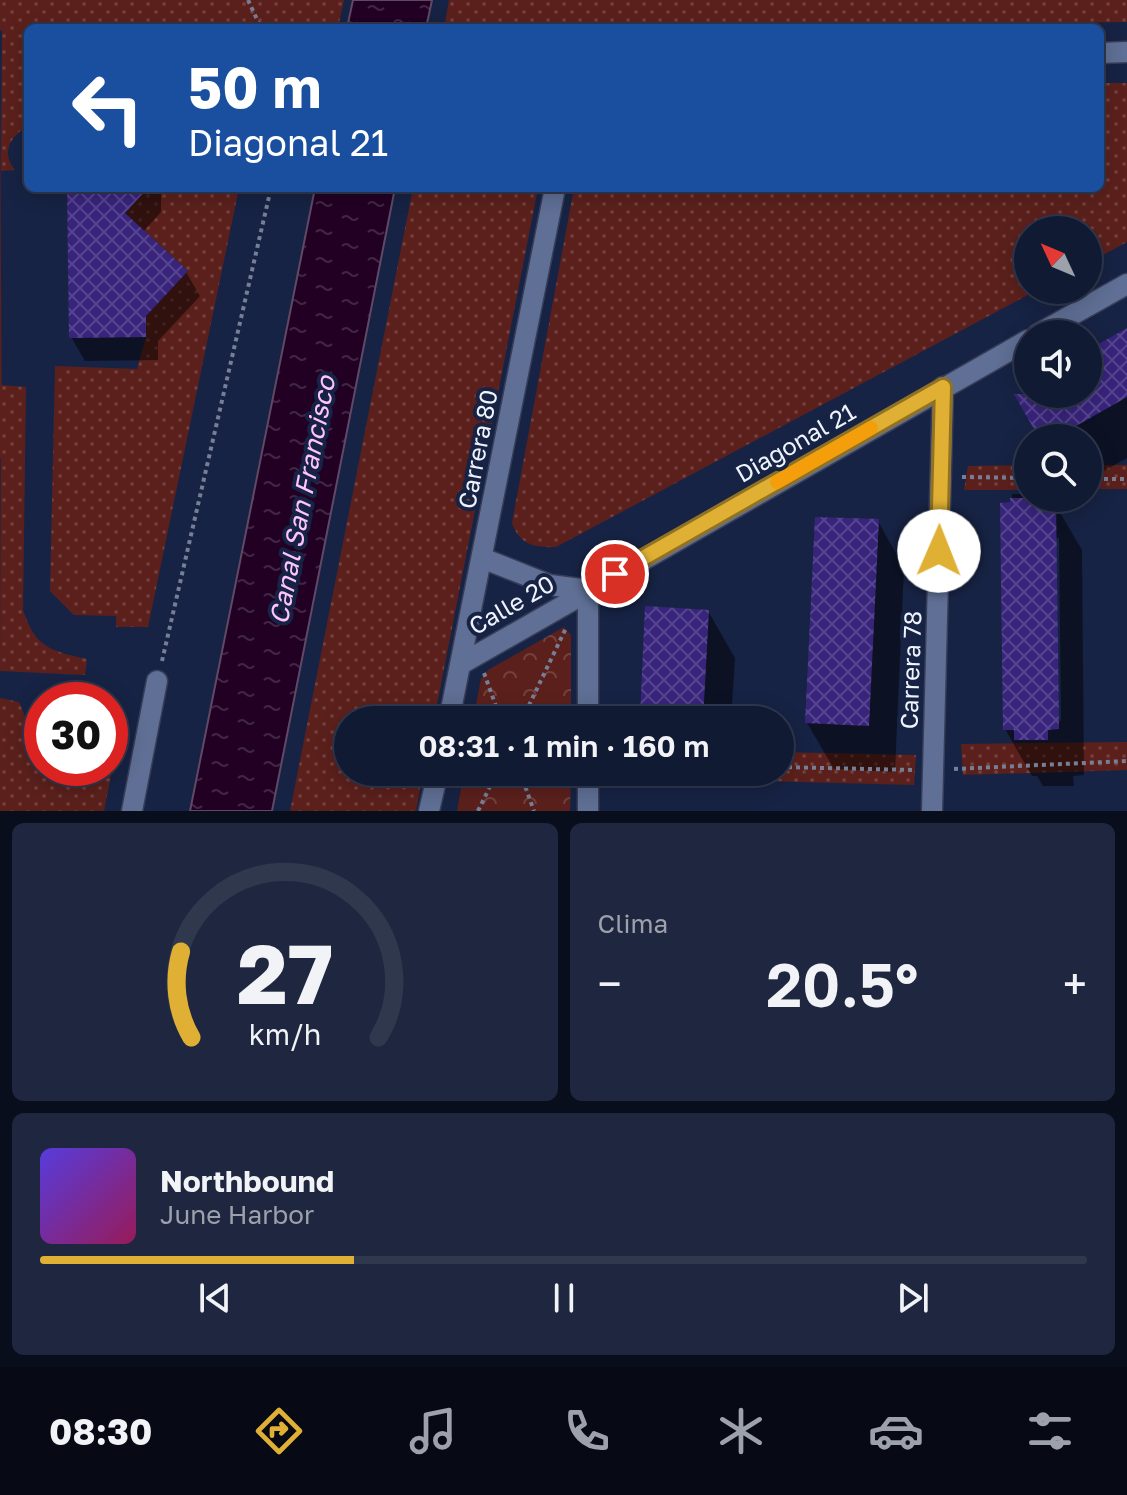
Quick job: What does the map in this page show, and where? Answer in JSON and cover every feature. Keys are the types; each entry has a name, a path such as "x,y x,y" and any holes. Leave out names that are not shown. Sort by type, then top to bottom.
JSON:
{"street":[{"path":"1104,53 1127,52"},
{"name":"Carrera 80","path":"452,706 554,192"},
{"path":"1063,320 1127,284"},
{"name":"Diagonal 21","path":"588,590 1014,348"},
{"name":"Carrera 78","path":"932,811 943,387"},
{"path":"482,558 550,585 588,590 588,706"},
{"name":"Calle 20","path":"461,664 588,590"},
{"path":"132,811 157,681"},
{"path":"429,811 435,786"},
{"path":"588,786 588,811"}],"path":[{"path":"248,0 259,24"},
{"path":"157,681 270,192"},
{"path":"956,477 1014,478"},
{"path":"1102,479 1127,479"},
{"path":"529,706 569,623"},
{"path":"483,670 496,706"},
{"path":"478,811 490,786"},
{"path":"525,786 534,811"}],"green space":[{"path":"0,0 344,0 339,24 24,24 24,128 12,140 8,151 15,170 1,171"},
{"path":"449,0 1127,0 1127,22 445,24"},
{"path":"1104,83 1127,83 1127,242 1102,255 1102,216 1014,216 1014,302 556,547 528,543 512,523 573,192 1104,192"},
{"path":"0,89 2,458 0,458"},
{"path":"144,192 238,192 148,627 116,627 116,616 74,615 50,591 55,366 137,369 146,337 146,316 188,271 125,213"},
{"path":"412,192 537,192 437,706 334,706 334,786 420,786 416,811 290,811"},
{"path":"1,385 26,387 23,610 39,640 54,650 87,659 85,675 0,671"},
{"path":"1014,465 1014,490 964,490 968,466"},
{"path":"1102,465 1127,465 1127,489 1102,489"},
{"path":"564,627 571,635 571,706 476,706 481,679 488,670"},
{"path":"0,698 19,702 24,714 24,786 109,786 104,811 0,811"},
{"path":"1127,742 1127,770 963,775 961,744"},
{"path":"794,752 916,755 914,785 794,782"},
{"path":"461,786 571,786 570,811 457,811"}],"water":[{"path":"353,0 432,0 427,24 348,24"},
{"name":"Canal San Francisco","path":"314,192 394,192 272,811 190,811"}],"building":[{"path":"67,192 144,192 125,213 188,271 146,316 146,337 69,338"},
{"path":"1127,328 1127,397 1080,424 1031,424 1022,408 1102,408 1102,342"},
{"path":"1010,498 1014,498 1014,512 1056,512 1059,729 1048,730 1048,740 1014,740 1014,730 1003,730 1000,503 1010,502"},
{"path":"815,517 879,519 869,726 805,723"},
{"path":"645,606 709,610 704,706 641,706"}],"slow traffic":[{"path":"777,482 871,428"}],"route":[{"path":"615,574 943,387 939,551"}]}
